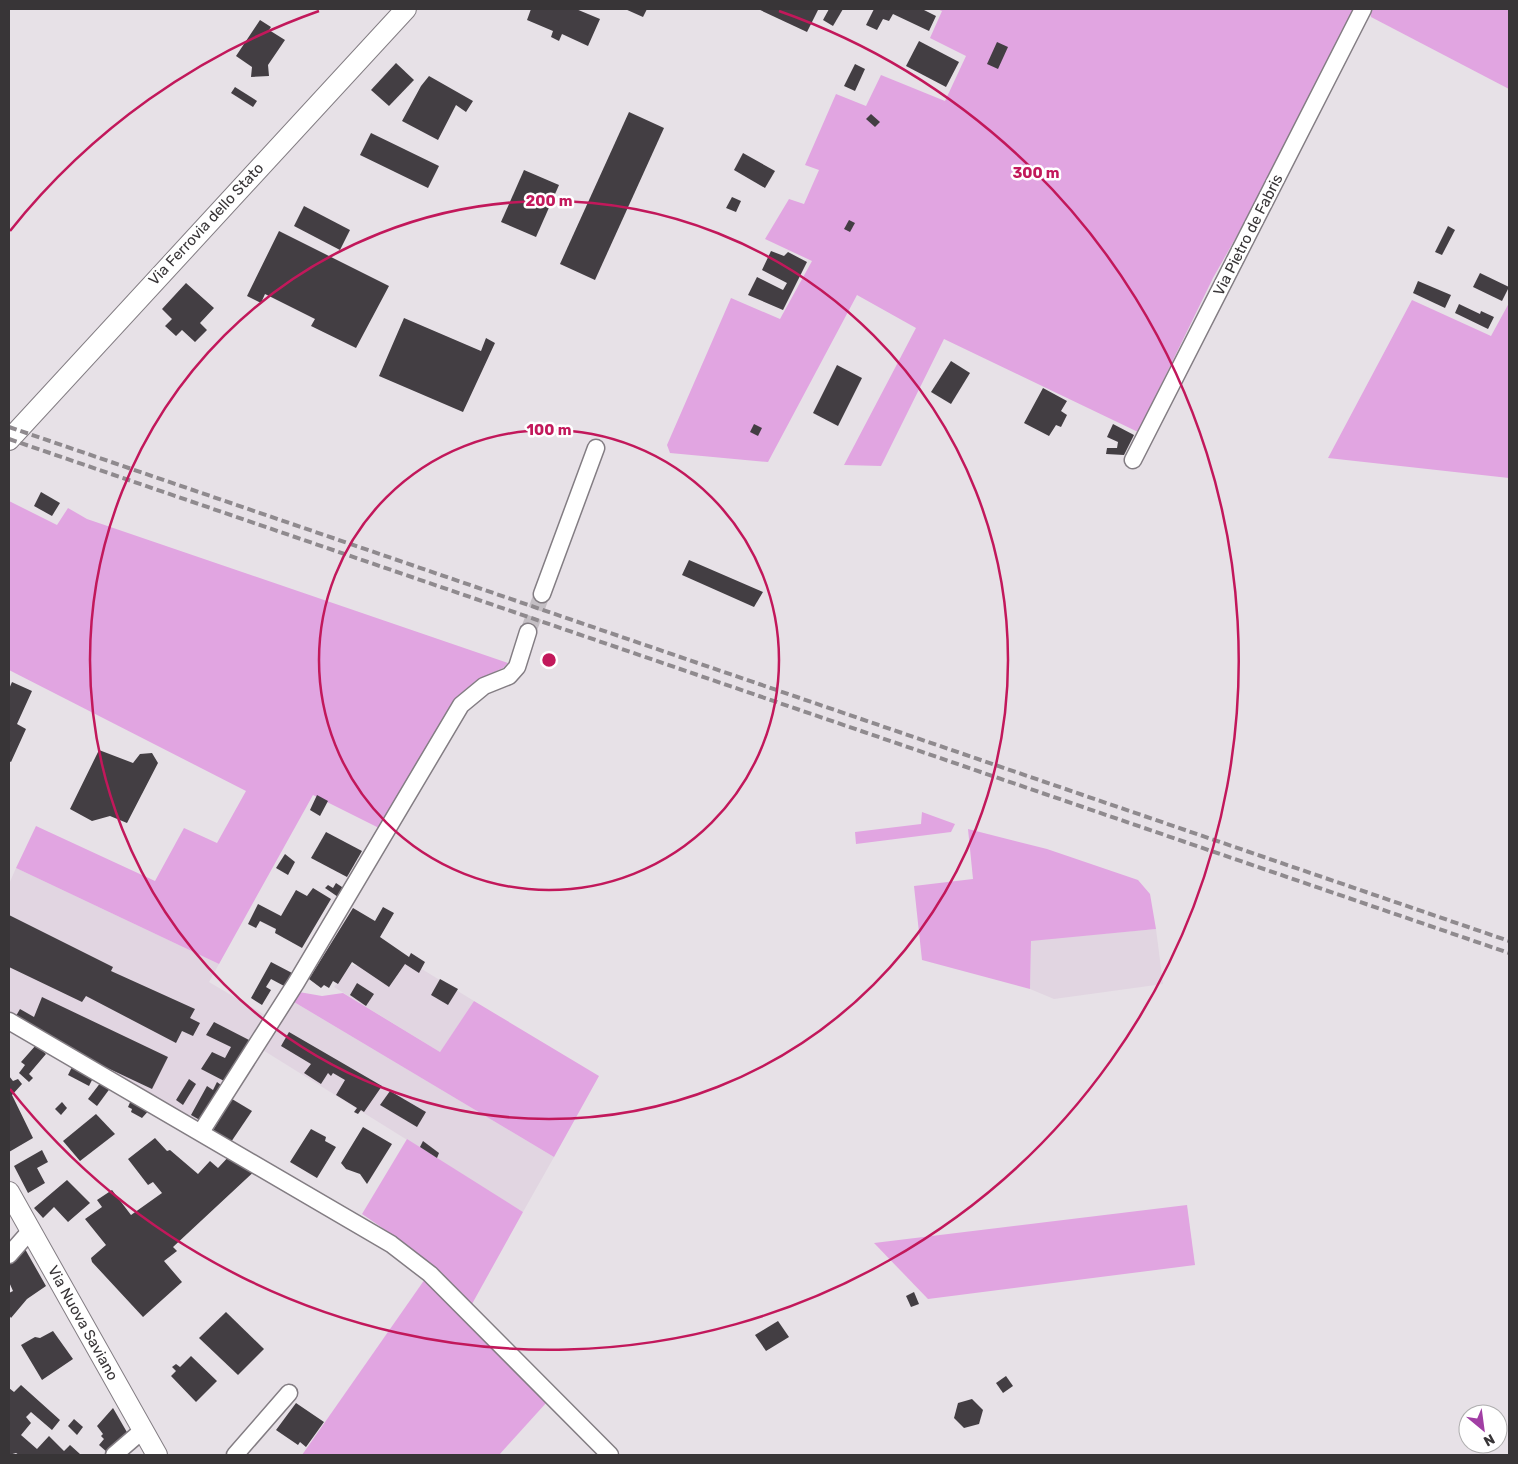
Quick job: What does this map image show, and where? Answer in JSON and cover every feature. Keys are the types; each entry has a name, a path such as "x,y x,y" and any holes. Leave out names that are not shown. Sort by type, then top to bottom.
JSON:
{"main road":[{"name":"Via Ferrovia dello Stato","path":"9,440 406,9"},
{"name":"Via Nuova Saviano","path":"9,1192 157,1455"}],"street":[{"name":"Via Pietro de Fabris","path":"1133,460 1363,9"},
{"path":"542,594 596,448"},
{"path":"201,1132 301,975 461,705 484,686 509,676 517,667 528,632"},
{"path":"9,1021 391,1244 430,1274 610,1455"},
{"path":"9,1255 31,1230"},
{"path":"235,1455 289,1393"},
{"path":"114,1455 143,1430"}],"shaded area":[{"path":"937,9 1353,9 1356,11 1274,170 1213,278 1138,432 944,339 881,466 844,465 916,328 857,295 768,462 670,453 667,445 731,298 780,319 812,261 765,239 789,199 804,204 819,170 805,165 836,94 866,106 881,75 945,101 966,56 930,38 942,11"},
{"path":"1370,9 1509,9 1509,89 1371,17"},
{"path":"1412,300 1491,336 1509,303 1509,478 1328,458"},
{"path":"9,501 57,525 68,508 87,519 508,663 503,668 477,680 465,690 383,830 313,795 219,964 16,868 36,826 155,881 184,828 217,843 246,791 9,670"},
{"path":"922,812 955,824 951,832 856,844 855,832 921,824"},
{"path":"968,829 1047,849 1138,880 1150,894 1156,929 1031,941 1030,989 922,960 914,886 973,879"},
{"path":"16,868 219,964 209,982 270,1018 200,1128 9,1018 9,884"},
{"path":"1156,929 1163,984 1054,999 1030,989 1031,940"},
{"path":"376,941 474,1001 440,1052 334,987 351,965 361,966"},
{"path":"299,992 322,996 343,993 440,1052 474,1001 599,1076 554,1157 289,999"},
{"path":"289,999 554,1157 523,1212 258,1047"},
{"path":"407,1139 523,1212 472,1304 419,1256 362,1214"},
{"path":"1187,1205 1195,1265 928,1299 874,1243"},
{"path":"425,1279 547,1402 499,1455 302,1455"}],"building":[{"path":"531,9 576,9 600,19 588,46 562,34 559,41 551,37 553,31 527,20"},
{"path":"625,9 647,9 643,17"},
{"path":"758,9 814,9 818,10 807,32"},
{"path":"829,9 843,9 833,26 823,20"},
{"path":"874,9 922,9 936,16 929,31 893,14 889,21 883,19 877,30 866,25"},
{"path":"260,20 271,27 269,30 285,40 268,65 269,76 251,77 252,67 236,56"},
{"path":"919,41 959,62 946,87 906,66"},
{"path":"997,42 1008,47 998,69 987,64"},
{"path":"396,63 414,80 389,106 371,90"},
{"path":"855,64 865,69 855,91 844,86"},
{"path":"429,76 473,101 466,112 456,105 438,140 402,121 421,86"},
{"path":"235,87 257,101 253,107 231,93"},
{"path":"629,112 664,128 595,280 560,264"},
{"path":"871,114 880,122 875,127 866,119"},
{"path":"371,133 439,166 428,188 360,155"},
{"path":"743,153 775,171 765,188 734,170"},
{"path":"524,170 559,185 536,237 501,222"},
{"path":"732,197 741,201 736,212 726,208"},
{"path":"304,206 350,230 340,250 294,226"},
{"path":"849,220 855,223 850,232 844,229"},
{"path":"1448,226 1455,230 1442,255 1435,252"},
{"path":"279,231 389,286 356,348 311,326 315,319 265,294 261,303 247,296"},
{"path":"771,251 784,256 788,252 807,262 783,310 748,295 757,277 783,290 787,283 762,270"},
{"path":"1480,273 1509,287 1502,301 1473,287"},
{"path":"1418,281 1451,295 1445,308 1413,293"},
{"path":"186,283 214,308 200,323 207,330 195,342 182,330 176,336 165,326 172,319 162,309"},
{"path":"1459,304 1480,314 1481,311 1494,317 1488,329 1455,313"},
{"path":"404,318 481,351 486,338 495,343 463,412 379,376"},
{"path":"951,361 970,373 951,404 931,392"},
{"path":"837,365 862,378 838,426 813,413"},
{"path":"1043,388 1067,401 1061,411 1067,415 1061,427 1056,425 1049,436 1024,423"},
{"path":"754,424 762,428 758,436 750,432"},
{"path":"1113,424 1134,435 1124,455 1106,454 1107,448 1117,448 1118,442 1107,437"},
{"path":"41,492 60,503 52,516 34,506"},
{"path":"689,560 763,592 754,607 682,575"},
{"path":"12,682 32,691 17,724 26,729 11,762 9,761 9,689"},
{"path":"99,750 133,763 140,754 152,753 158,763 127,823 110,816 92,821 70,809"},
{"path":"317,795 328,801 320,816 310,810"},
{"path":"326,832 362,851 347,877 311,858"},
{"path":"285,854 295,862 288,875 276,868"},
{"path":"336,883 345,889 341,899 325,888 328,885 333,888"},
{"path":"313,888 331,899 302,948 275,933 276,929 260,921 256,928 248,924 258,904 281,916 296,890 307,896"},
{"path":"383,907 394,913 380,937 409,957 411,953 425,962 419,973 405,964 389,987 352,962 338,984 333,981 329,988 324,985 321,988 309,979 353,908 375,921"},
{"path":"9,915 113,967 111,971 195,1009 190,1018 200,1023 193,1036 182,1031 176,1043 86,996 82,1002 9,967"},
{"path":"271,962 294,974 286,987 271,979 266,987 271,990 262,1005 251,998"},
{"path":"440,979 458,989 448,1005 431,995"},
{"path":"357,983 374,994 366,1006 350,995"},
{"path":"42,997 168,1057 152,1089 29,1031 13,1021 20,1009 34,1017"},
{"path":"214,1022 251,1041 228,1083 201,1069 212,1052 225,1058 231,1047 206,1035"},
{"path":"289,1032 382,1086 364,1112 361,1110 358,1114 354,1112 357,1108 336,1095 345,1080 333,1073 331,1076 328,1073 321,1084 304,1073 311,1064 281,1046"},
{"path":"36,1045 46,1054 29,1074 33,1078 29,1082 19,1073 25,1065 21,1062"},
{"path":"72,1067 93,1078 89,1086 68,1075"},
{"path":"9,1076 13,1081 18,1079 22,1084 12,1095 33,1138 9,1152"},
{"path":"189,1079 196,1084 183,1105 176,1100"},
{"path":"101,1082 111,1087 97,1106 88,1099"},
{"path":"217,1082 225,1088 205,1123 191,1115 207,1086 213,1090"},
{"path":"390,1091 426,1112 417,1127 380,1105"},
{"path":"132,1098 151,1108 142,1118 131,1112 132,1109 128,1107"},
{"path":"232,1099 252,1111 231,1142 212,1132"},
{"path":"62,1102 67,1108 61,1115 55,1109"},
{"path":"96,1114 115,1134 80,1161 63,1141"},
{"path":"363,1127 392,1144 367,1184 360,1174 346,1169 341,1163"},
{"path":"311,1129 326,1137 325,1141 336,1147 317,1178 290,1162"},
{"path":"155,1138 167,1151 170,1150 198,1174 210,1161 218,1168 232,1153 258,1168 173,1247 177,1251 164,1261 182,1282 143,1317 92,1262 91,1258 106,1245 85,1219 102,1207 97,1200 112,1190 131,1215 162,1193 153,1182 148,1185 128,1159"},
{"path":"423,1141 439,1153 437,1158 420,1147"},
{"path":"42,1150 48,1162 37,1168 45,1183 28,1193 14,1166"},
{"path":"67,1180 90,1203 68,1222 54,1207 43,1218 34,1208"},
{"path":"25,1249 46,1286 27,1299 11,1318 9,1315 9,1293 13,1291 9,1282 9,1264"},
{"path":"914,1292 919,1304 911,1307 906,1296"},
{"path":"226,1312 264,1349 238,1375 199,1338"},
{"path":"778,1321 789,1337 766,1351 755,1335"},
{"path":"53,1331 73,1359 42,1380 21,1345 35,1337 40,1338"},
{"path":"191,1356 217,1381 196,1402 171,1376 176,1371 172,1367 176,1364 180,1367"},
{"path":"1006,1376 1013,1386 1003,1393 996,1383"},
{"path":"21,1385 60,1420 52,1430 31,1412 26,1417 31,1423 21,1435 37,1449 49,1436 64,1451 70,1445 79,1455 19,1455 16,1453 9,1455 9,1388 14,1392"},
{"path":"972,1399 983,1410 979,1424 964,1428 954,1418 958,1403"},
{"path":"296,1403 324,1422 306,1447 300,1442 298,1445 276,1430"},
{"path":"113,1408 128,1434 108,1453 99,1445 104,1439 97,1426"},
{"path":"74,1419 83,1427 77,1435 68,1426"}],"tunnel":[{"path":"528,632 542,594"}],"railway":[{"path":"9,427 1509,941"},
{"path":"9,439 1509,953"}]}
